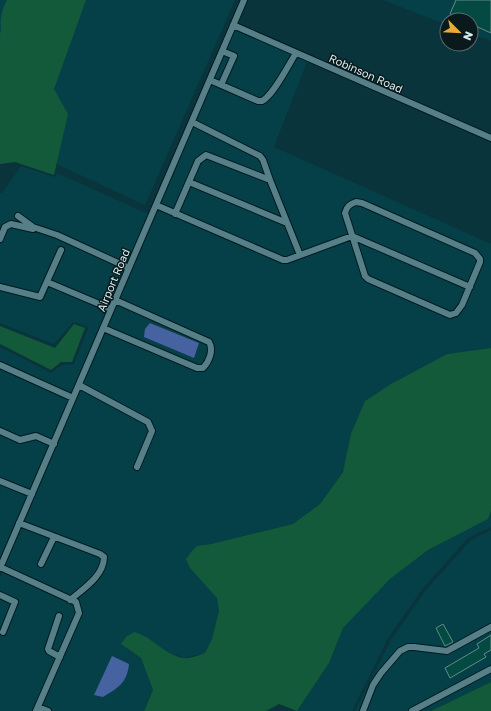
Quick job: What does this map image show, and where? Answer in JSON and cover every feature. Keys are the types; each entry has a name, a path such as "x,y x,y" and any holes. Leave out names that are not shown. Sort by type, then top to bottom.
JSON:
{"street":[{"name":"Airport Road","path":"0,567 244,0"},
{"name":"Robinson Road","path":"233,25 491,138"},
{"path":"221,85 234,56 222,51"},
{"path":"210,80 262,101 267,98 296,53"},
{"path":"192,122 260,156 263,160 300,255"},
{"path":"175,214 198,161 206,155 270,180"},
{"path":"189,182 287,223"},
{"path":"356,202 362,203 475,254 480,259 480,262 459,310 450,315 368,279 365,276 352,236 345,213 346,208 350,204 356,202"},
{"path":"156,205 282,260 352,236 470,287"},
{"path":"18,216 38,229"},
{"path":"0,239 5,227 11,224 38,229 57,235 129,268"},
{"path":"0,287 40,297 61,250"},
{"path":"47,282 111,309"},
{"path":"103,328 197,368 203,368 208,363 212,346 209,342 115,300"},
{"path":"0,365 74,398"},
{"path":"79,386 148,422 152,430 137,467"},
{"path":"0,431 20,440 36,436 54,444"},
{"path":"0,480 32,494"},
{"path":"19,523 100,554 104,557 104,561 95,579 70,600"},
{"path":"41,564 54,537"},
{"path":"0,567 76,602 79,613 37,709 48,711"},
{"path":"0,595 15,602 3,632"},
{"path":"59,616 48,649 60,657"},
{"path":"363,711 373,685 400,651 408,647 414,647 447,651 491,627"},
{"path":"412,711 491,669"}],"shaded area":[{"path":"0,0 235,0 145,205 0,138"},
{"path":"383,0 491,0 491,41 479,37 479,12 439,12 439,22"},
{"path":"237,25 308,59 274,147 491,244 491,348 447,354 391,384 365,401 343,472 320,504 293,524 197,546 190,568 217,597 219,611 212,639 205,653 185,658 168,652 141,634 126,648 141,658 153,690 144,711 40,711 82,612 77,599 5,566","holes":["151,323 199,344 194,357 145,329"]},
{"path":"21,166 54,177 57,173 148,214 0,560 0,347 51,373 62,365 74,364 88,329 87,326 73,322 54,344 0,323 0,193 2,193"},
{"path":"491,511 491,527 468,538 423,588 388,638 352,711 297,711 329,663 343,628 390,579 428,550 488,519"},
{"path":"491,530 491,682 431,711 355,711 391,640 426,590 471,540"},
{"path":"3,571 73,604 76,612 33,711 0,711 0,578"}],"green space":[{"path":"7,0 86,0 54,89 68,114 54,175 15,162 0,164 0,33 1,16"},
{"path":"74,324 85,328 72,362 61,362 51,370 0,344 0,326 55,348"},
{"path":"491,348 491,511 488,519 428,550 390,579 343,628 329,663 297,711 279,704 266,711 144,711 153,690 141,658 121,644 127,636 134,632 140,634 147,637 164,650 184,658 194,657 205,653 212,639 219,611 217,598 190,568 186,559 192,551 197,546 293,524 320,504 343,472 351,434 365,401 391,384 447,354"},
{"path":"491,682 491,711 431,711"}],"water":[{"path":"150,323 199,343 194,358 144,337 145,329"},
{"path":"112,656 129,664 126,676 117,688 103,697 94,695"}],"building":[{"path":"456,0 491,0 491,33 479,28 479,12 451,12"},
{"path":"443,624 453,642 445,646 436,628"},
{"path":"491,635 491,650 484,654 486,657 450,678 445,668 479,648 477,644"}]}
